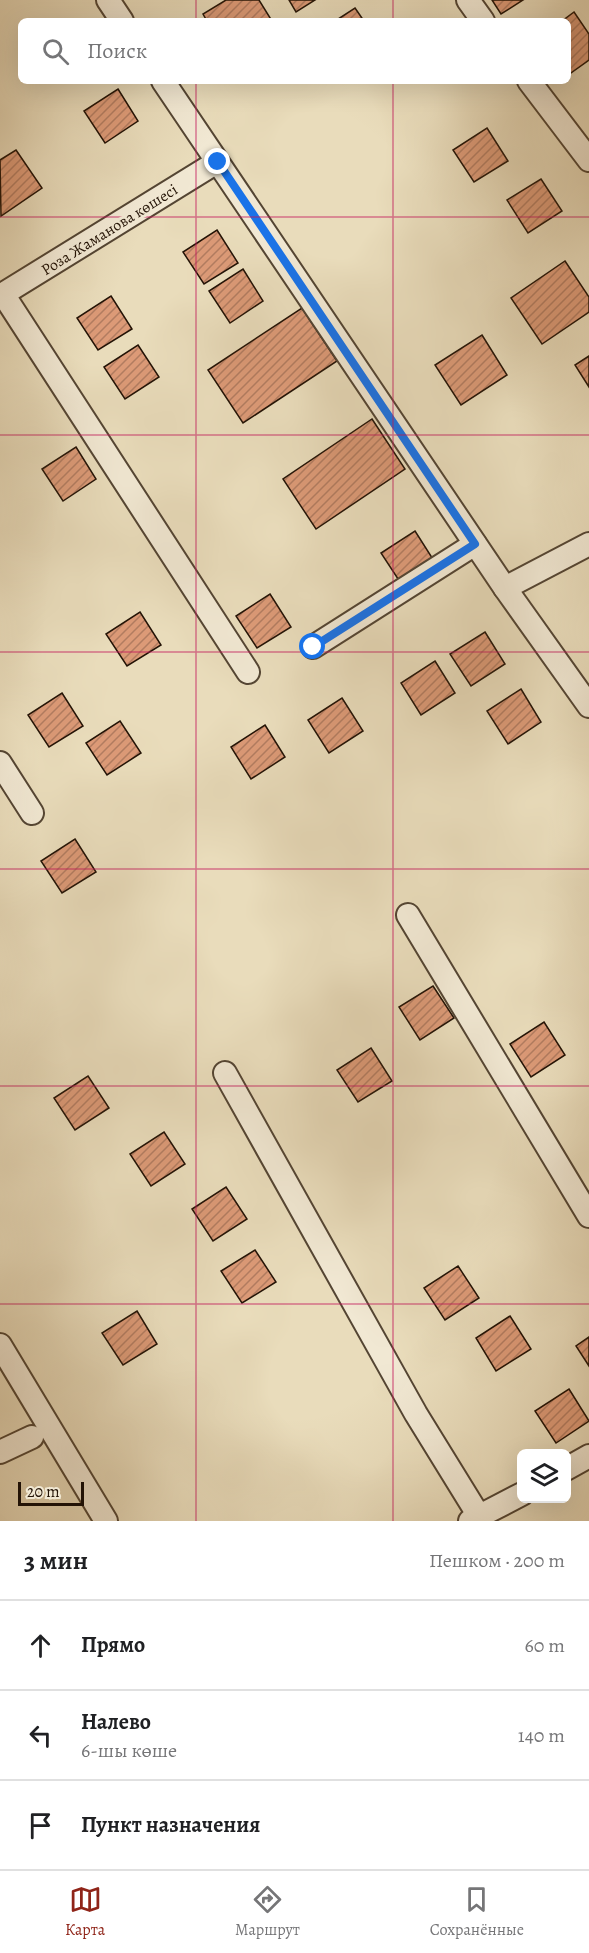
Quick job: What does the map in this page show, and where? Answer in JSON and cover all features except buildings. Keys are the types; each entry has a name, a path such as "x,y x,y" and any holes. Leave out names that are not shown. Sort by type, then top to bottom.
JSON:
{"street":[{"path":"108,0 120,18"},
{"path":"468,0 481,18"},
{"path":"165,84 475,544 589,706"},
{"path":"531,84 589,160"},
{"name":"Роза Жаманова көшесі","path":"2,295 218,162"},
{"path":"2,295 248,672"},
{"path":"313,647 475,544"},
{"path":"505,588 589,544"},
{"path":"0,763 32,813"},
{"path":"408,915 589,1216"},
{"path":"225,1073 416,1414 478,1519 517,1497"},
{"path":"0,1345 106,1521"},
{"path":"0,1452 32,1437"},
{"path":"571,1467 589,1456"}],"route":[{"path":"218,162 475,544 313,647"}]}
